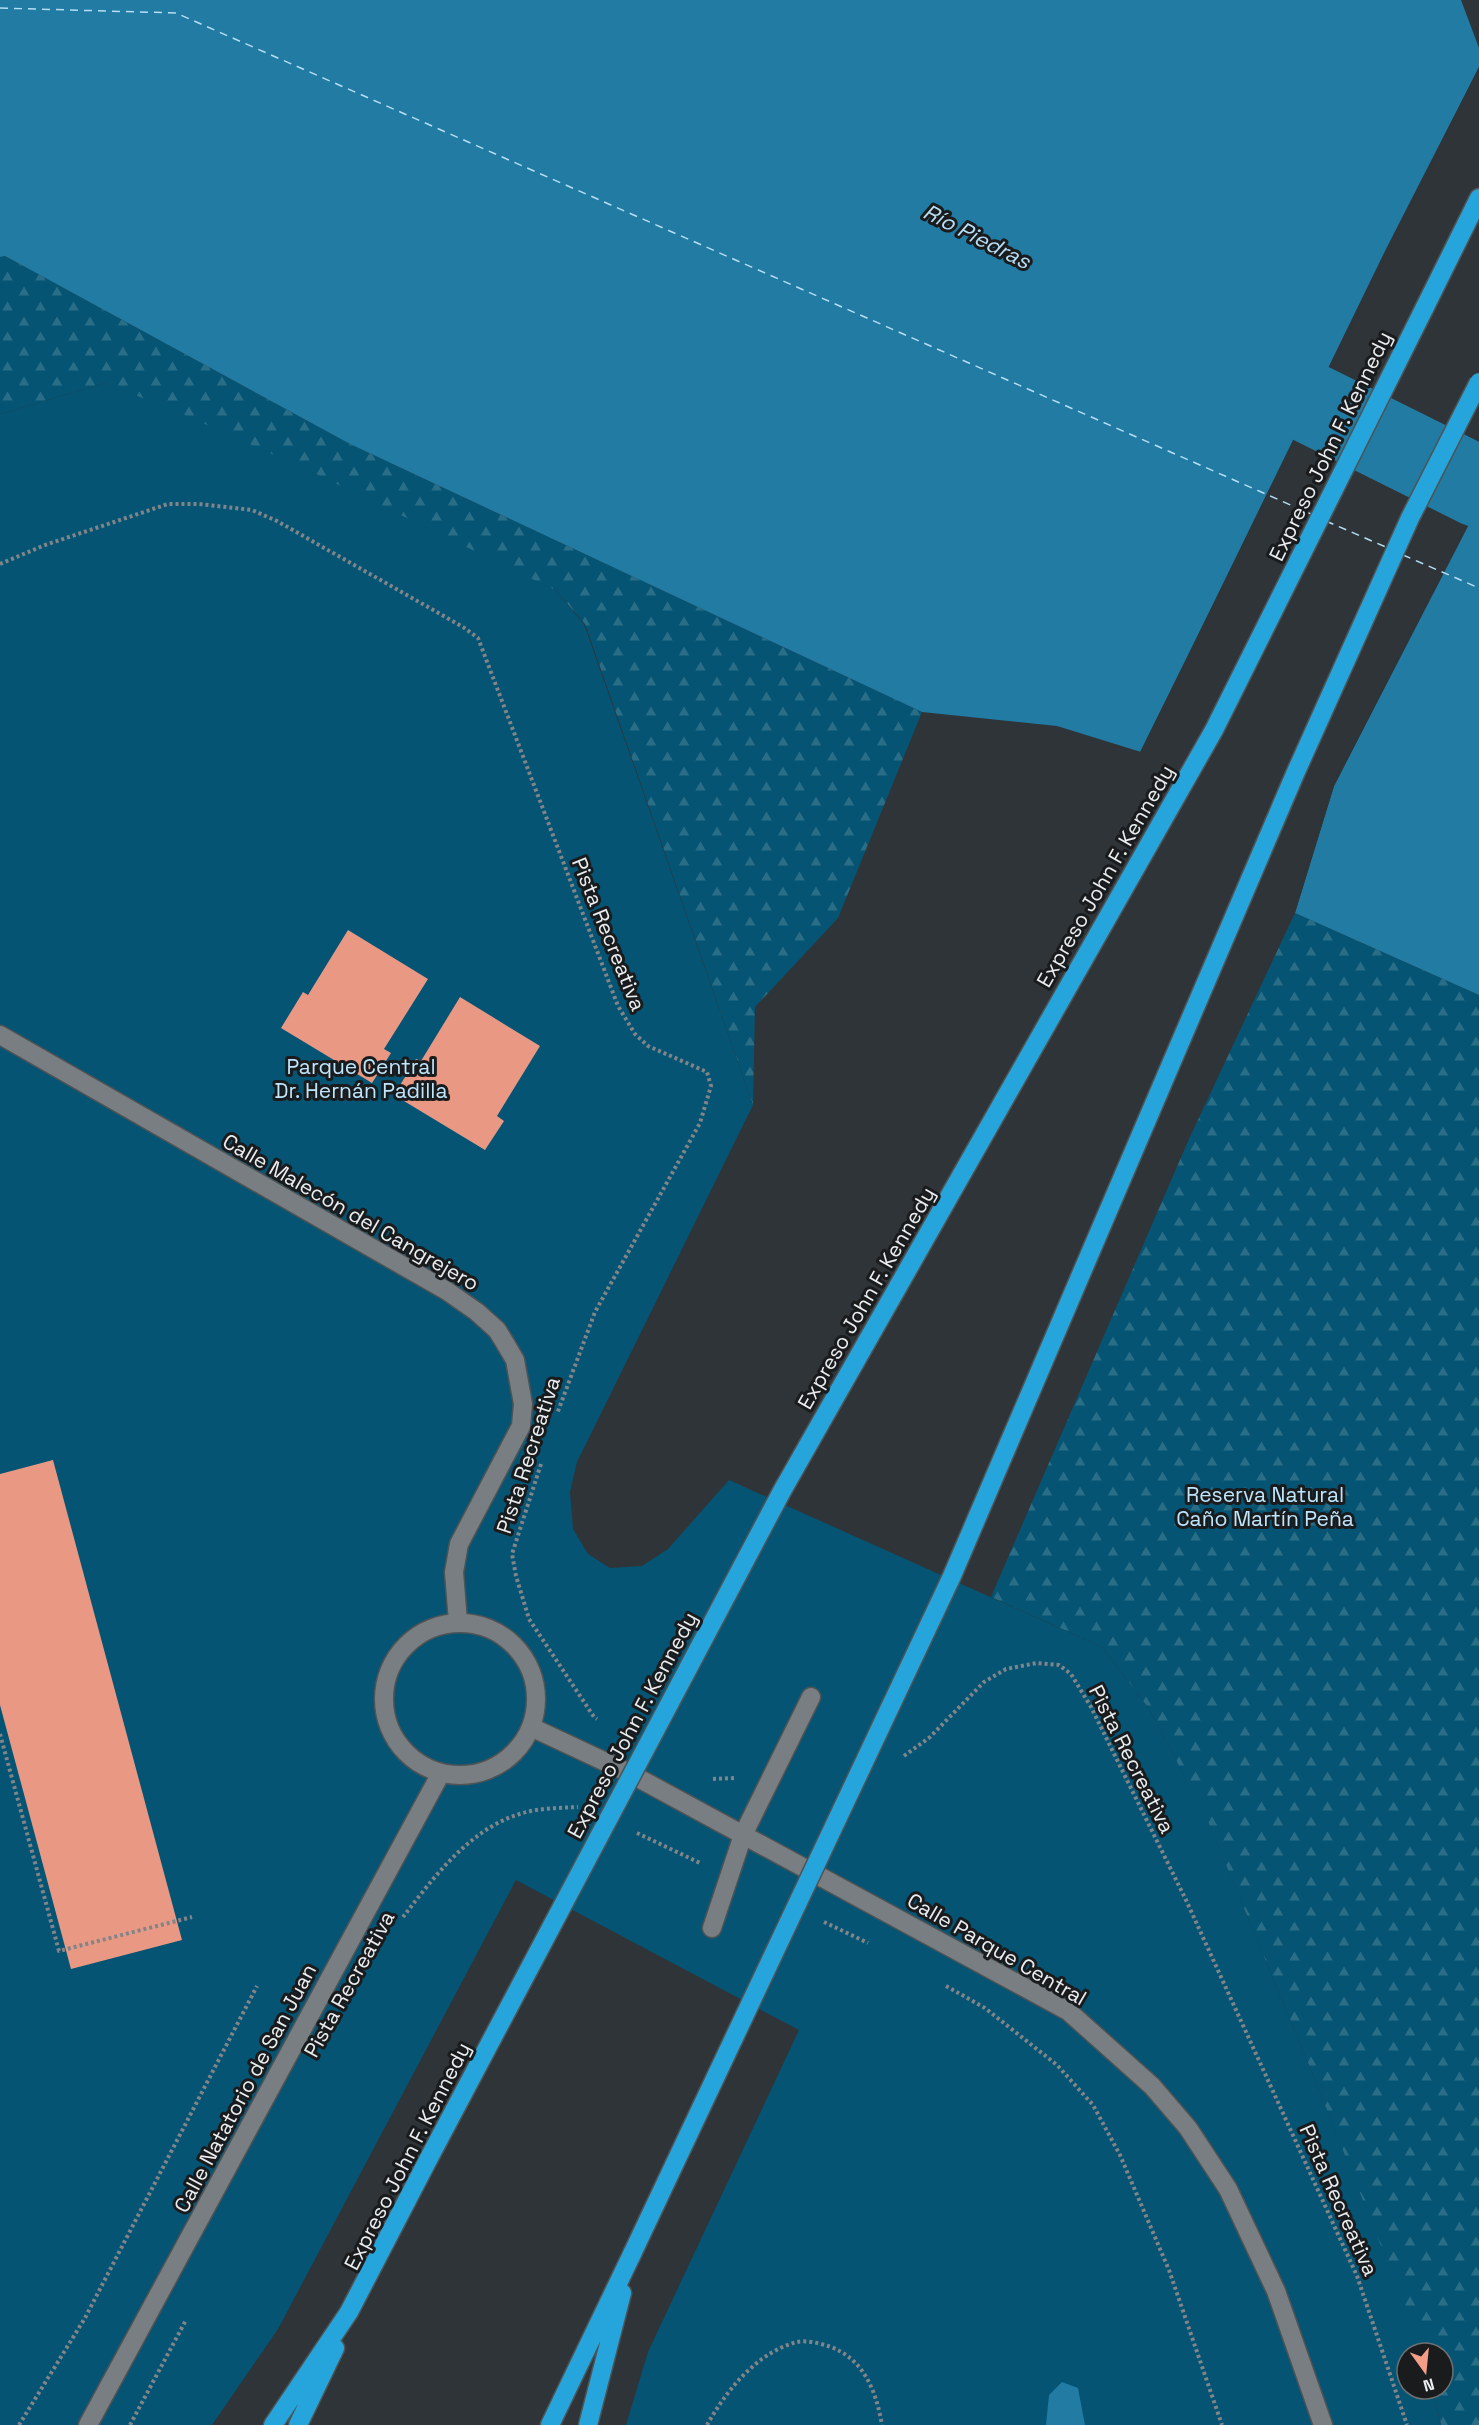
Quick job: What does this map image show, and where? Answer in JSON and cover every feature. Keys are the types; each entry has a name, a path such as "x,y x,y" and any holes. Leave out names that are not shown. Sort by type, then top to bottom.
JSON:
{"highway":[{"name":"Expreso John F. Kennedy","path":"298,2425 429,2158 782,1491 1214,730 1479,198"},
{"path":"550,2425 952,1576 1295,774 1410,518 1479,382"},
{"path":"273,2425 349,2312 429,2158"},
{"path":"588,2425 633,2252"}],"lane":[{"name":"Calle Malecón del Cangrejero","path":"0,1035 447,1291 477,1312 497,1330 515,1360 520,1378 523,1404 521,1426 459,1544 454,1572 458,1622"},
{"path":"458,1622 483,1626 507,1638 520,1650 532,1673 536,1691 536,1708 531,1727 525,1740 512,1756 484,1772 459,1776 421,1766 402,1750 392,1737 383,1705 387,1673 400,1649 416,1635 434,1627 458,1622"},
{"path":"712,1928 743,1835 811,1697"},
{"name":"Calle Parque Central","path":"531,1727 629,1773 1068,2011 1152,2086 1188,2128 1228,2189 1276,2291 1323,2425"},
{"name":"Calle Natatorio de San Juan","path":"88,2425 441,1773"}],"path":[{"name":"Pista Recreativa","path":"0,564 45,545 168,504 199,504 252,510 287,527 463,627 478,638 618,1006 636,1034 648,1046 707,1072 711,1086 700,1123 595,1312 568,1379 555,1421"},
{"name":"Pista Recreativa","path":"544,1453 512,1554 516,1576 529,1619 594,1717 604,1722"},
{"name":"Pista Recreativa","path":"896,1757 907,1756 930,1737 984,1682 1006,1670 1038,1663 1059,1665 1071,1674 1091,1707 1186,1900 1358,2276 1407,2425"},
{"path":"0,1734 59,1951 192,1917"},
{"path":"710,1778 718,1780 774,1773"},
{"name":"Pista Recreativa","path":"401,1920 461,1851 493,1825 523,1813 580,1807"},
{"path":"633,1832 729,1877"},
{"path":"822,1921 874,1946"},
{"path":"944,1985 985,2008 1057,2065 1093,2105 1120,2155 1169,2270 1222,2425"},
{"path":"20,2425 85,2318 257,1986"},
{"path":"130,2425 191,2310"},
{"path":"707,2425 717,2408 754,2366 770,2355 798,2342 819,2343 840,2350 857,2363 870,2382 882,2425"}],"green space":[{"path":"5,256 350,444 922,712 838,918 755,1007 753,1105 585,624 555,590 105,383 0,414 0,257"},
{"name":"Parque Central Dr. Hernán Padilla","path":"105,383 180,413 312,472 555,590 584,624 753,1105 577,1462 570,1492 573,1529 588,1554 610,1568 642,1566 668,1549 729,1480 1102,1647 1149,1709 1207,1819 1313,2075 1419,2341 1395,2341 1395,2401 1435,2401 1441,2425 626,2425 648,2352 799,2030 516,1880 278,2329 212,2425 0,2425 0,414"},
{"name":"Reserva Natural Caño Martín Peña","path":"1295,913 1479,995 1479,2425 1441,2425 1435,2401 1455,2401 1455,2341 1417,2341 1313,2075 1207,1820 1149,1709 1102,1647 991,1597 1189,1139"}],"water":[{"path":"0,0 1461,0 1479,48 1479,67 1386,249 1141,752 1057,726 922,712 350,444 5,256 0,257"},
{"path":"1479,505 1479,995 1295,913 1334,786"},
{"path":"1062,2382 1078,2388 1085,2425 1046,2425 1049,2395"}],"pier":[{"path":"1479,67 1479,74 1389,251 1143,753 1139,754"},
{"path":"1479,502 1334,786 1294,916 1292,912 1332,785"}],"building":[{"path":"348,930 428,979 384,1049 391,1053 372,1083 281,1028 303,992 308,995"},
{"path":"460,997 540,1046 497,1116 504,1121 485,1150 394,1095 416,1059 421,1061"},
{"path":"53,1460 182,1940 71,1969 0,1705 0,1474"}],"waterway":[{"name":"Río Piedras","path":"1210,353 1479,487"}],"ferry route":[{"path":"0,8 176,13 1311,514"},
{"path":"1326,521 1388,548"},
{"path":"1403,555 1479,588"}]}
